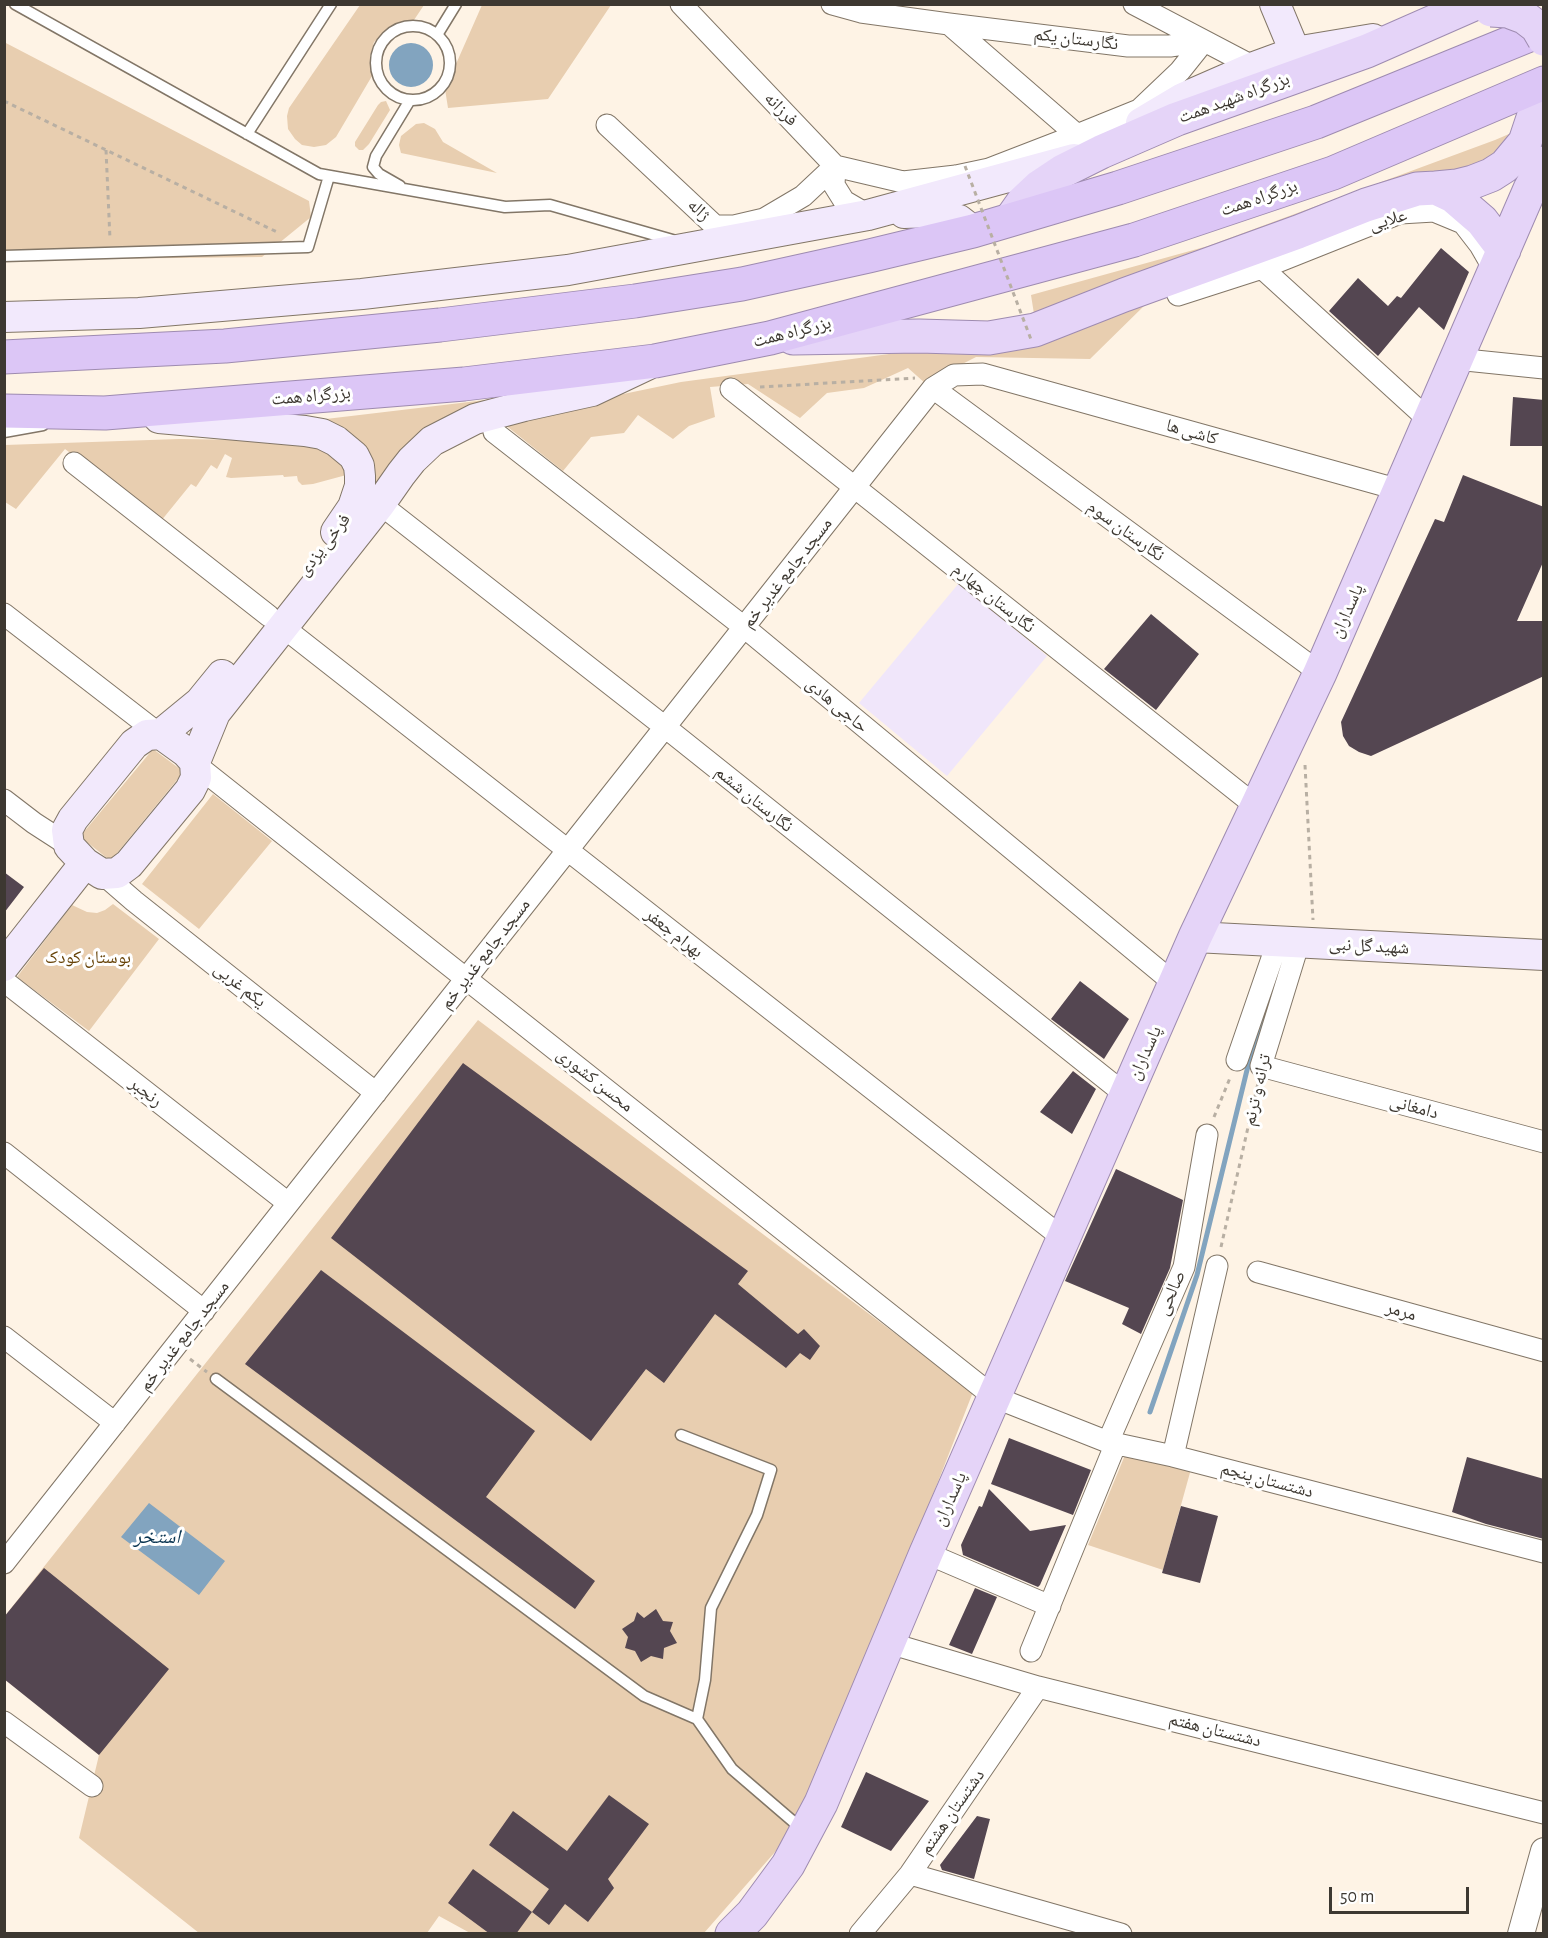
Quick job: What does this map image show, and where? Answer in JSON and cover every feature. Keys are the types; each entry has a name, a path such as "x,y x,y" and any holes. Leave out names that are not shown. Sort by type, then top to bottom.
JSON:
{"highway":[{"path":"4,357 225,346 635,301 754,281 973,231 1118,188 1316,122 1544,29"},
{"name":"بزرگراه همت","path":"4,411 105,413 464,384 655,361 770,338 1145,236 1333,173 1544,84"}],"main road":[{"path":"1275,4 1295,52"},
{"path":"1367,51 1457,19 1464,9 1508,10 1524,17 1537,27 1544,39"},
{"name":"بزرگراه شهید همت","path":"1011,219 1023,202 1039,187 1063,171 1089,143 1177,118 1367,51 1464,9"},
{"path":"868,215 1089,143 1183,98 1295,52 1414,32"},
{"path":"770,338 919,336 988,338 1035,330 1366,205 1417,189 1457,186 1491,175 1534,153 1544,84"},
{"name":"پاسداران","path":"732,1934 752,1914 788,1865 821,1803 926,1553 1195,937 1320,674 1430,421 1530,189 1534,153"},
{"path":"1436,188 1453,196 1474,213 1499,261"},
{"path":"4,317 139,313 362,294 568,270 868,215 930,212 959,220 973,231"},
{"name":"فرخی یزدی","path":"105,413 322,434 336,441 354,456 359,466 360,486 346,520 276,621 215,712 195,763 196,778 190,790 129,864 117,873 86,861 66,832 74,819 128,753 145,736 160,734 200,702 276,621 380,504 412,460 432,441 475,420 524,406 592,392 655,361"},
{"path":"160,734 186,752 195,763"},
{"path":"4,966 86,861"},
{"name":"شهید گل نبی","path":"1195,937 1544,955"}],"street":[{"name":"فرزانه","path":"681,4 835,166"},
{"name":"نگارستان یکم","path":"832,4 949,24 1128,46 1170,46 1204,41"},
{"path":"1134,4 1254,67"},
{"path":"949,24 1089,143"},
{"path":"868,215 844,201 834,185 835,166 903,182 956,176 1089,143 1139,110 1180,71 1204,41"},
{"name":"ژاله","path":"607,125 716,226 734,226 764,219 803,196 835,166"},
{"name":"علایی","path":"1178,295 1262,268 1400,213 1434,211 1463,223 1480,245 1499,261"},
{"path":"1262,268 1430,421"},
{"path":"1456,359 1544,368"},
{"name":"مسجد جامع غدیر خم","path":"4,1563 11,1540 115,1423 933,388 954,375 983,374"},
{"name":"کاشی ها","path":"983,374 1400,490"},
{"name":"نگارستان سوم","path":"933,388 1320,674"},
{"name":"نگارستان چهارم","path":"731,389 1257,807"},
{"name":"حاجی هادی","path":"494,432 744,627 1175,984"},
{"name":"بهرام جعفر","path":"74,463 1064,1239"},
{"name":"نگارستان ششم","path":"380,504 1126,1095"},
{"path":"4,614 160,734"},
{"name":"محسن کشوری","path":"195,763 994,1397"},
{"name":"یکم غربی","path":"4,800 86,861 376,1093"},
{"path":"1237,1060 1297,942"},
{"name":"ترانه و ترنم","path":"1261,1066 1297,942"},
{"name":"رنجبر","path":"4,981 288,1203"},
{"name":"دامغانی","path":"1261,1066 1544,1142"},
{"name":"صالحی","path":"1031,1651 1112,1442 1184,1267 1207,1135"},
{"path":"4,1153 204,1311"},
{"path":"1173,1455 1217,1266"},
{"name":"مرمر","path":"1258,1272 1544,1351"},
{"path":"4,1337 115,1423"},
{"name":"دشتستان پنجم","path":"994,1397 1112,1442 1173,1455 1544,1552"},
{"path":"926,1553 1050,1606"},
{"name":"دشتستان هفتم","path":"889,1643 1038,1687 1544,1813"},
{"name":"دشتستان هشتم","path":"860,1934 910,1874 1038,1687"},
{"path":"4,1722 92,1786"},
{"path":"1530,1924 1544,1851"},
{"path":"910,1874 1121,1934"}],"lane":[{"path":"15,4 319,174 505,207 550,205 696,246"},
{"path":"247,134 331,4"},
{"path":"437,35 456,4"},
{"path":"414,26 427,29 437,35 445,44 450,66 447,78 432,95 410,100 389,91 381,81 377,63 381,44 390,34 401,28 414,26"},
{"path":"406,190 379,174 373,167 376,156 410,100"},
{"path":"4,256 308,247 329,176"},
{"path":"4,432 105,413"},
{"path":"216,1379 644,1696 697,1719 732,1769 806,1832"},
{"path":"681,1435 771,1470 757,1515 711,1608 705,1680 697,1719"}],"path":[{"path":"4,101 308,247"},
{"path":"106,150 111,253"},
{"path":"965,166 1032,342"},
{"path":"731,389 954,375"},
{"path":"1297,942 1305,757"},
{"path":"1207,1135 1237,1060"},
{"name":"ترانه و ترنم","path":"1223,1241 1261,1066"},
{"path":"175,1347 216,1379"}],"shaded area":[{"path":"959,583 1047,656 947,776 859,703"}],"green space":[{"path":"482,4 611,5 548,99 448,108 445,89"},
{"path":"360,5 424,5 414,20 389,29 374,42 370,56 372,76 336,137 326,145 314,147 302,145 288,129 289,108"},
{"path":"4,42 309,201 311,217 262,257 5,260"},
{"path":"386,101 390,110 369,144 363,150 359,150 355,142 378,105"},
{"path":"424,123 435,129 443,142 497,173 401,153 399,145 401,136 416,124"},
{"path":"1516,131 1490,164 1034,314 1031,295 1208,246"},
{"path":"1147,303 1090,359 976,357 925,383 908,368 864,388 827,393 800,418 748,384 710,387 715,417 689,426 673,439 638,415 624,433 591,437 563,471 504,424 532,413 681,382 956,345 1030,348 1043,341"},
{"path":"570,390 524,399 368,498 309,421"},
{"path":"179,439 320,441 350,474 302,485 297,476 231,478 226,477 232,458 225,454 217,469 211,465 196,487 191,484 161,521 65,449 16,509 5,502 5,445"},
{"path":"153,749 180,769 181,775 113,858 107,858 83,839 83,833"},
{"path":"213,794 272,841 199,929 142,884"},
{"name":"بوستان کودک","path":"113,904 159,939 89,1031 17,977 72,905 87,912 97,913"},
{"path":"478,1020 973,1392 877,1638 789,1836 704,1933 470,1933 439,1916 427,1933 199,1933 79,1838 99,1755 5,1679 4,1617"},
{"path":"1125,1455 1191,1469 1163,1570 1088,1545"}],"water":[{"path":"411,43 426,50 433,65 426,80 411,87 396,80 389,65 396,50"},
{"name":"استخر","path":"149,1503 225,1561 199,1595 121,1537"}],"building":[{"path":"1441,248 1469,272 1444,330 1419,307 1378,356 1329,311 1358,278 1388,306 1397,296 1401,298"},
{"path":"1513,397 1544,400 1544,446 1510,446"},
{"path":"1463,475 1544,507 1544,560 1517,621 1544,621 1544,676 1371,756 1359,752 1349,746 1343,736 1341,722 1435,519 1444,522"},
{"path":"1151,614 1199,654 1156,710 1104,669"},
{"path":"4,872 24,887 4,913"},
{"path":"1080,981 1129,1019 1104,1059 1051,1019"},
{"path":"463,1063 748,1271 738,1284 798,1334 804,1329 820,1346 810,1360 800,1353 786,1368 715,1314 664,1383 646,1369 591,1441 331,1238"},
{"path":"1073,1071 1096,1089 1072,1134 1040,1112"},
{"path":"1116,1169 1183,1200 1170,1268 1141,1334 1122,1324 1129,1308 1065,1281"},
{"path":"321,1270 535,1431 486,1497 595,1581 575,1609 245,1364"},
{"path":"1009,1438 1091,1470 1073,1515 991,1484"},
{"path":"1467,1457 1544,1479 1544,1539 1486,1524 1452,1512"},
{"path":"989,1489 1030,1531 1066,1525 1038,1587 963,1555 961,1545"},
{"path":"1181,1506 1218,1516 1200,1583 1162,1573"},
{"path":"44,1568 169,1669 99,1755 4,1679 4,1617"},
{"path":"975,1588 997,1597 972,1654 949,1645"},
{"path":"656,1609 663,1621 673,1622 670,1631 677,1643 664,1648 663,1659 651,1656 641,1662 635,1651 625,1648 628,1637 622,1629 634,1621 637,1612 644,1618"},
{"path":"866,1772 929,1801 891,1851 841,1827"},
{"path":"609,1795 649,1824 608,1879 614,1888 588,1922 565,1904 549,1925 532,1912 549,1889 489,1845 513,1811 567,1851"},
{"path":"977,1816 990,1819 974,1879 942,1870 940,1865"},
{"path":"473,1869 532,1912 516,1934 490,1934 448,1903"}],"waterway":[{"path":"1150,1412 1197,1275 1247,1070 1274,984"}]}
